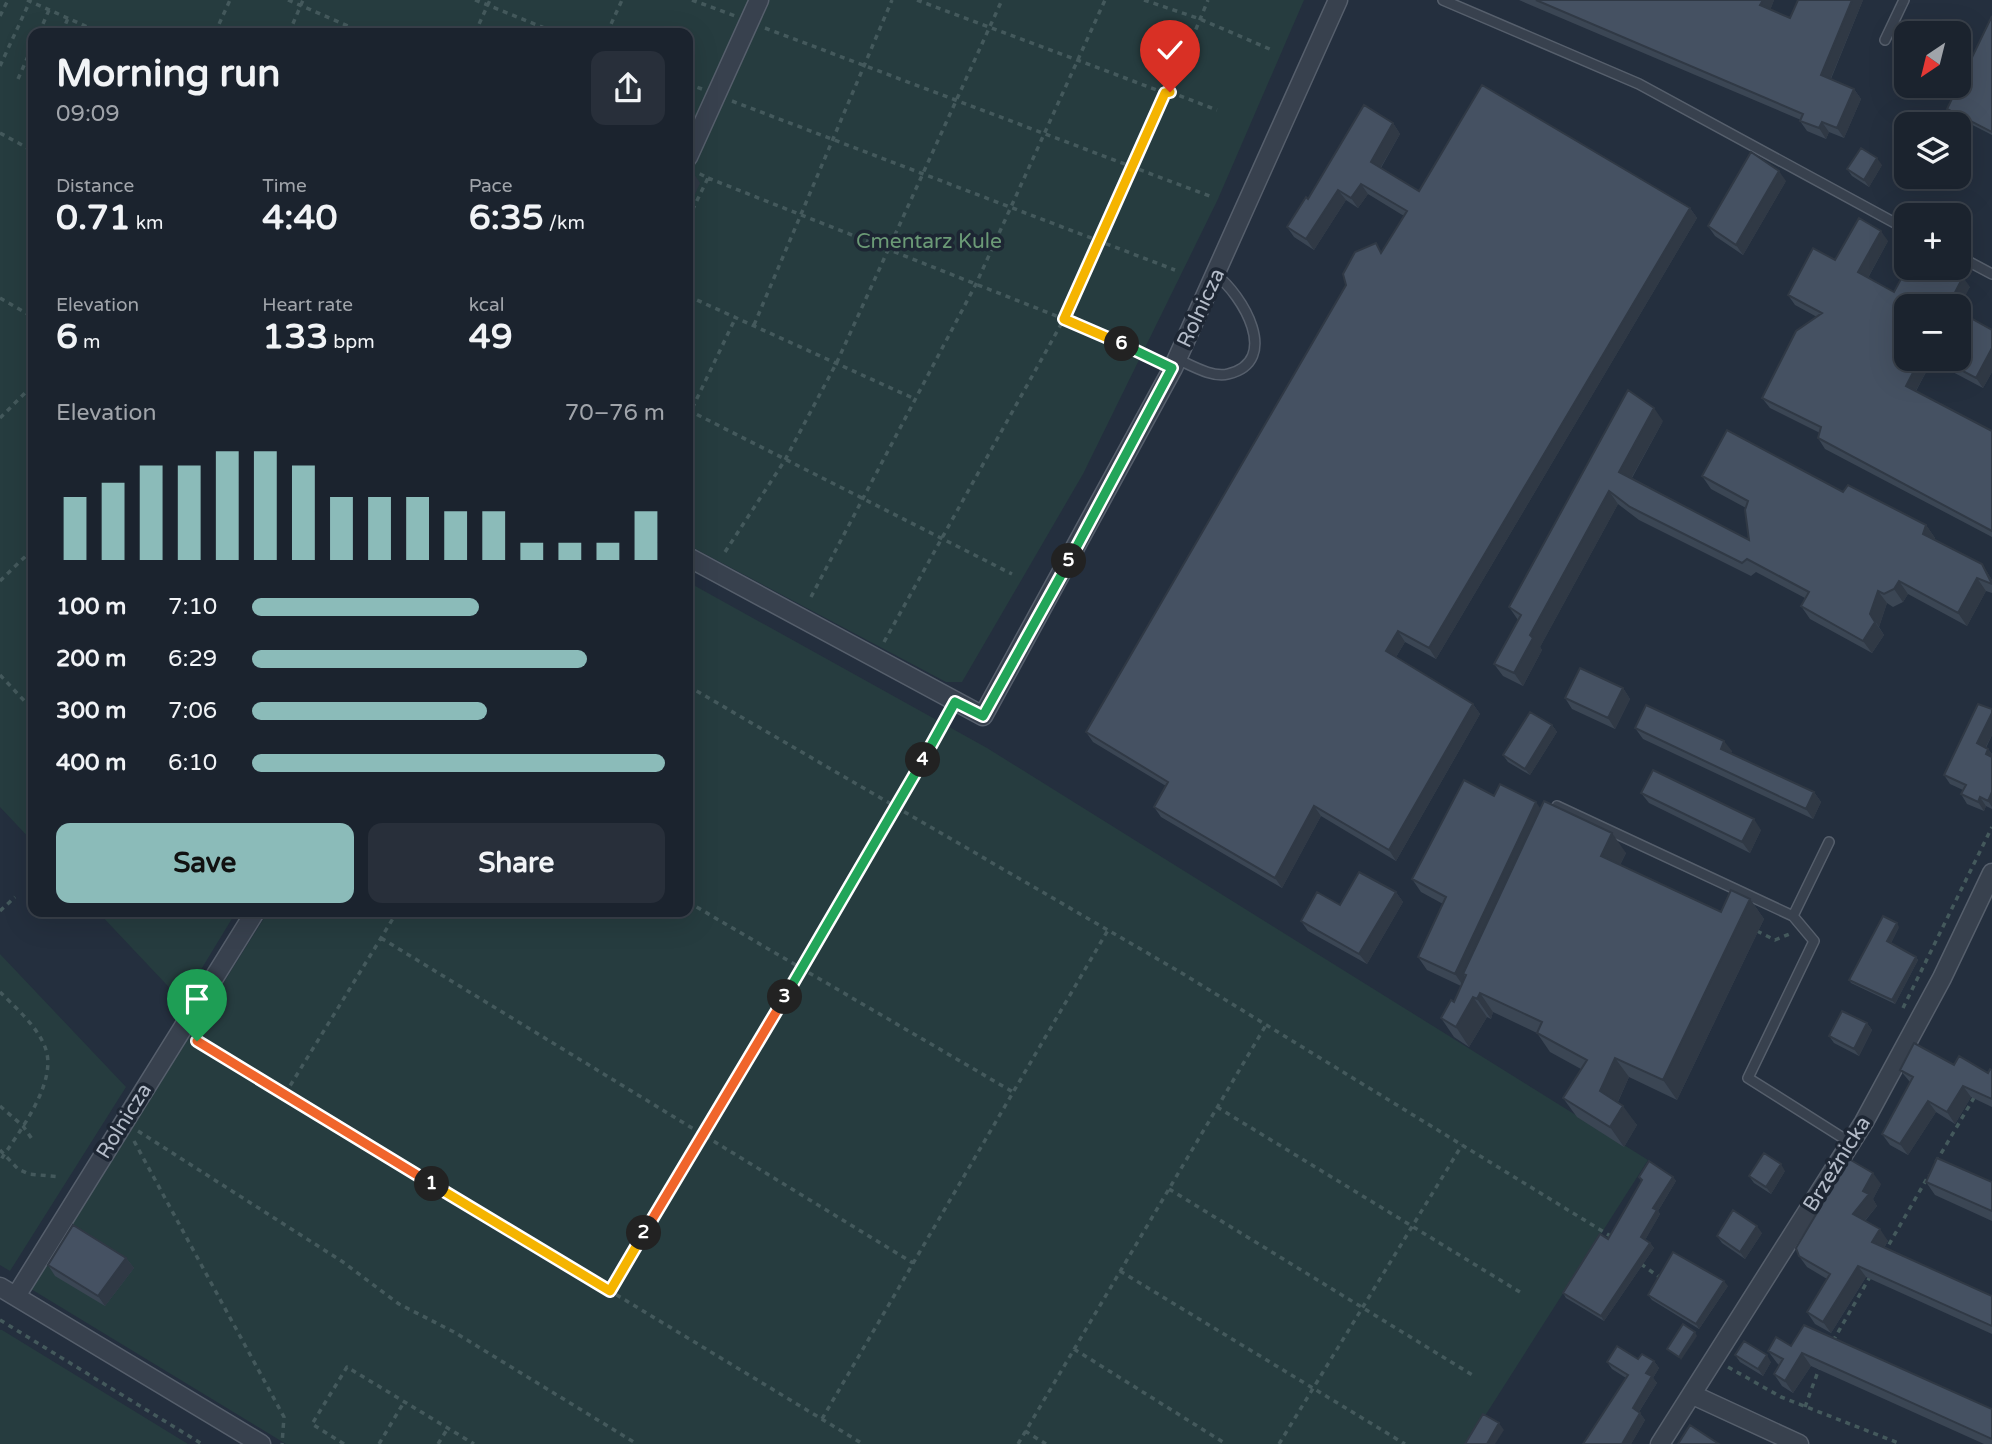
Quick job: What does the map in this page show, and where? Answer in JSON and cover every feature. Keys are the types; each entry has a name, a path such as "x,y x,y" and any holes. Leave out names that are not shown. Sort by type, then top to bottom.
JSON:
{"street":[{"path":"693,146 759,0"},
{"name":"Rolnicza","path":"693,560 983,716 1175,364 1338,0"},
{"name":"Brzeźnicka","path":"1660,1444 1851,1143 1942,978 1992,873"},
{"name":"Rolnicza","path":"8,1291 123,1121 252,917"},
{"path":"8,1291 261,1444"},
{"path":"1692,1395 1799,1444"}],"lane":[{"path":"1443,0 1639,84 1894,222"},
{"path":"1885,40 1904,0"},
{"path":"1971,263 1992,274"},
{"path":"1175,364 1227,374 1245,366 1254,350 1255,332 1248,316 1228,285 1216,275"},
{"path":"1545,830 1557,806 1793,916 1814,940 1748,1078 1851,1143"},
{"path":"1793,916 1829,842"}],"path":[{"path":"0,16 8,0"},
{"path":"217,28 230,0"},
{"path":"288,0 352,28"},
{"path":"291,28 303,0"},
{"path":"475,0 545,28"},
{"path":"477,28 491,0"},
{"path":"609,28 622,0"},
{"path":"692,0 1047,132 1212,197"},
{"path":"754,326 892,0"},
{"path":"917,0 1217,110"},
{"path":"725,552 785,460 837,362 1002,0"},
{"path":"811,597 976,284 1105,0"},
{"path":"1144,0 1200,19 1272,50"},
{"path":"883,644 1064,319 1208,0"},
{"path":"0,66 29,1 90,28"},
{"path":"40,28 49,10"},
{"path":"64,28 68,19"},
{"path":"18,79 28,56"},
{"path":"693,86 1175,270"},
{"path":"0,134 28,148"},
{"path":"693,170 1175,364"},
{"path":"693,209 708,178"},
{"path":"0,298 28,314"},
{"path":"693,298 915,399"},
{"path":"693,403 736,317"},
{"path":"0,418 28,390"},
{"path":"693,413 1012,574"},
{"path":"0,582 28,554"},
{"path":"0,675 28,705"},
{"path":"693,689 1108,930 1619,1242"},
{"path":"610,1291 897,808 955,702"},
{"path":"0,911 15,897"},
{"path":"693,905 1013,1092"},
{"path":"285,1094 394,917"},
{"path":"1757,931 1775,940 1803,928"},
{"path":"822,1419 1108,930"},
{"path":"381,938 913,1263"},
{"path":"0,992 42,1041 47,1055 38,1099 23,1126 2,1152 0,1161"},
{"path":"1017,1444 1266,1025"},
{"path":"197,1041 863,1444"},
{"path":"1883,1254 1978,1089"},
{"path":"0,1107 23,1126 32,1139"},
{"path":"1217,1107 1523,1294"},
{"path":"123,1121 284,1418 282,1444"},
{"path":"123,1121 343,1262 399,1304 454,1332 637,1444"},
{"path":"1279,1444 1462,1145"},
{"path":"2,1152 18,1169 29,1174 60,1177"},
{"path":"1169,1189 1475,1376"},
{"path":"1641,1256 1641,1266 1664,1280"},
{"path":"1829,1349 1876,1266"},
{"path":"1120,1271 1405,1444"},
{"path":"0,1320 202,1444"},
{"path":"1074,1349 1226,1444"},
{"path":"1805,1407 1822,1360"},
{"path":"344,1444 312,1424 347,1367 474,1444"},
{"path":"1727,1367 1782,1397 1901,1444"},
{"path":"379,1444 404,1402"},
{"path":"438,1444 448,1428"},
{"path":"1025,1431 1046,1444"}],"green space":[{"name":"Cmentarz Kule","path":"0,0 1304,0 1218,199 1083,474 962,682 946,682 693,548 693,28 28,28 28,837 0,807"},
{"path":"693,585 987,748 1648,1160 1467,1444 286,1444 31,1289 265,917 693,917"},
{"path":"103,917 233,917 182,1001"},
{"path":"0,954 126,1087 10,1271 0,1265"},
{"path":"2,1330 188,1444 0,1444"}],"building":[{"path":"1536,0 1763,0 1760,5 1790,18 1798,0 1852,0 1821,75 1854,89 1837,128 1822,122 1819,128 1800,121 1803,114"},
{"path":"1992,16 1992,132 1971,121 1971,112 1953,112 1947,109 1952,98 1971,98 1971,59"},
{"path":"1482,85 1690,208 1429,648 1398,631 1386,651 1473,704 1389,850 1314,806 1275,878 1154,807 1168,782 1086,732 1346,285 1343,274 1355,252 1376,243 1381,253 1407,211 1361,184 1351,198 1338,190 1306,239 1287,227 1306,197 1308,199 1364,105 1393,123 1371,162 1419,191"},
{"path":"1861,148 1877,158 1864,180 1847,169"},
{"path":"1751,152 1779,171 1736,245 1708,226"},
{"path":"1859,218 1881,231 1858,272 1894,292 1900,280 1961,280 1954,294 1894,294 1894,371 1914,371 1906,386 1992,431 1992,531 1818,438 1821,427 1762,398 1796,331 1822,313 1788,295 1813,248 1835,260"},
{"path":"1971,318 1992,330 1992,348 1976,378 1963,371 1971,371"},
{"path":"1628,390 1654,408 1619,472 1749,540 1745,510 1748,501 1702,476 1727,430 1843,492 1848,485 1926,525 1923,534 1982,564 1992,584 1977,578 1958,613 1899,581 1894,589 1884,594 1878,591 1870,614 1875,622 1863,641 1801,606 1809,592 1747,559 1742,563 1630,507 1609,491 1530,635 1533,638 1514,673 1494,664 1521,615 1509,607"},
{"path":"1580,668 1623,688 1608,718 1565,698"},
{"path":"1978,704 1992,709 1977,743 1988,749 1986,754 1992,757 1992,792 1988,801 1980,797 1978,802 1961,794 1966,785 1944,775"},
{"path":"1646,705 1724,741 1721,749 1814,792 1806,809 1635,728"},
{"path":"1530,712 1552,725 1525,769 1503,755"},
{"path":"1653,770 1754,819 1742,842 1641,793"},
{"path":"1464,780 1494,796 1500,784 1536,802 1455,974 1418,957 1446,897 1412,879"},
{"path":"1544,801 1612,833 1601,856 1721,912 1731,890 1750,899 1663,1080 1615,1058 1600,1091 1623,1106 1610,1127 1563,1098 1587,1060 1537,1033 1542,1022 1480,993 1477,999 1473,997 1456,1027 1441,1018 1451,1000 1454,1002 1466,975 1463,974"},
{"path":"1359,872 1396,892 1359,954 1301,921 1317,892 1340,905"},
{"path":"1883,916 1897,923 1887,941 1916,957 1892,1000 1849,980"},
{"path":"1842,1011 1867,1023 1854,1049 1829,1036"},
{"path":"1914,1043 1954,1065 1959,1056 1988,1073 1992,1070 1992,1099 1963,1086 1947,1112 1928,1101 1900,1144 1882,1134 1913,1077 1900,1070"},
{"path":"1764,1153 1781,1164 1766,1187 1749,1176"},
{"path":"1937,1158 1992,1182 1992,1211 1926,1182"},
{"path":"1849,1159 1873,1173 1863,1191 1869,1194 1853,1214 1880,1229 1872,1242 1992,1296 1992,1326 1858,1266 1823,1322 1807,1312 1830,1274 1799,1256 1796,1248"},
{"path":"1649,1161 1673,1177 1653,1208 1657,1210 1641,1237 1650,1243 1601,1316 1563,1293 1600,1234 1608,1239 1642,1180 1639,1177"},
{"path":"1733,1210 1757,1226 1740,1252 1717,1236"},
{"path":"73,1225 126,1258 98,1296 48,1265"},
{"path":"1673,1252 1724,1281 1696,1324 1648,1295"},
{"path":"1683,1324 1695,1332 1679,1357 1667,1349"},
{"path":"1804,1325 1992,1409 1992,1439 1802,1353 1785,1381 1774,1374 1783,1359 1768,1351 1776,1337 1791,1346"},
{"path":"1744,1341 1767,1355 1758,1369 1735,1355"},
{"path":"1617,1346 1638,1359 1642,1354 1654,1361 1646,1373 1652,1376 1633,1408 1640,1413 1622,1444 1583,1444 1628,1375 1607,1362"},
{"path":"1483,1414 1499,1423 1487,1444 1465,1444"},
{"path":"1690,1425 1719,1444 1678,1444"}],"route":[{"path":"197,1041 610,1291 897,808 955,702 983,716 1111,487 1172,368 1143,352 1064,319 1135,166 1165,93 1170,92"}]}
